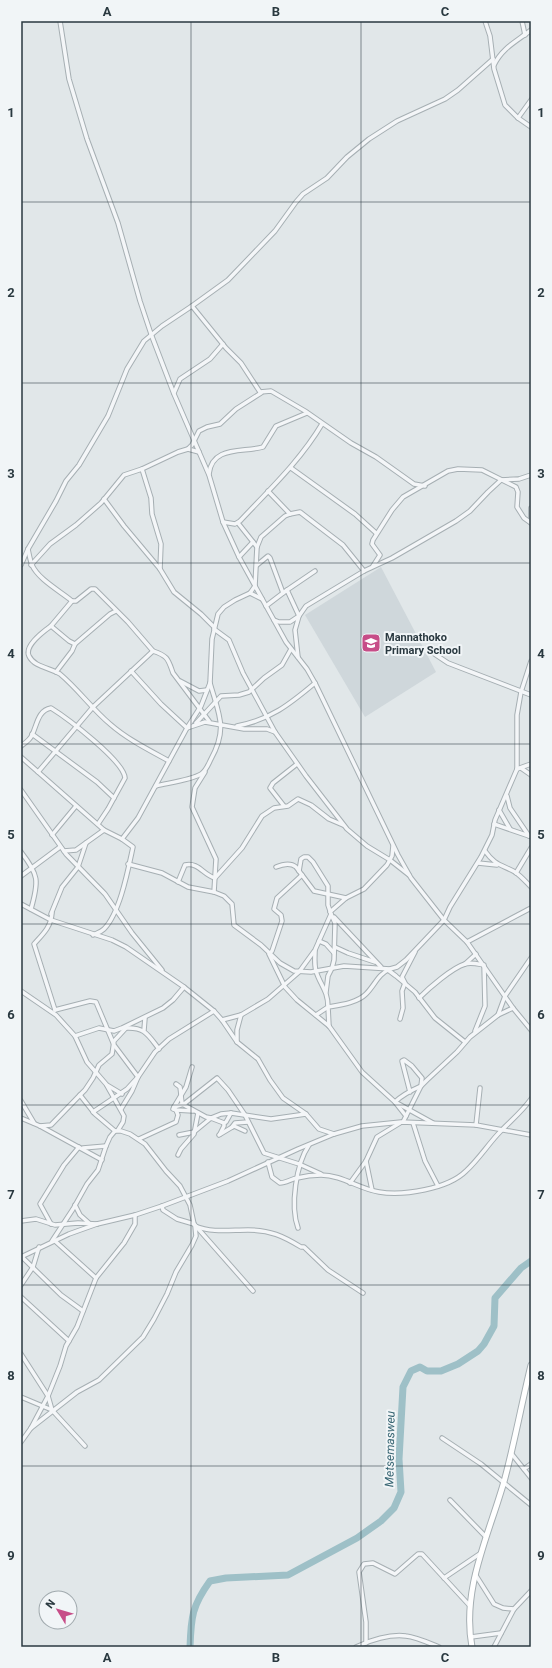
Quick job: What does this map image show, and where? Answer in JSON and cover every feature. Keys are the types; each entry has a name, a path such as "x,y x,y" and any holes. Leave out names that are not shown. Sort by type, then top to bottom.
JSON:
{"street":[{"path":"60,21 65,59 75,99 87,139 118,223 151,334 174,394 209,475 223,522 239,557 291,649 315,683 393,845 411,878 444,920 467,942 513,1008 531,1030"},
{"path":"485,21 490,36 499,91 504,105 518,118 531,127"},
{"path":"522,21 525,35"},
{"path":"494,66 503,51 531,30"},
{"path":"21,565 28,549 56,501 66,480 79,465 108,416 127,369 139,347 151,334 228,280 276,231 288,211 303,194 324,181 347,157 369,139 397,122 445,99 458,90 493,59"},
{"path":"518,118 531,100"},
{"path":"192,306 223,344 241,363 261,393"},
{"path":"174,394 176,386 180,380 210,359 223,344"},
{"path":"188,449 199,431 207,427 220,424 236,409 261,393 269,390 376,457 414,484 425,486"},
{"path":"209,475 211,464 227,451 264,447 276,426 307,413"},
{"path":"238,523 268,490 291,468 312,442 322,424"},
{"path":"32,565 50,544 76,525 104,499 124,476 178,452 188,449 199,452"},
{"path":"291,468 355,514 376,533"},
{"path":"142,469 151,498 152,514 161,544 160,569"},
{"path":"373,566 380,555 372,544 376,533 392,510 403,497 425,486 448,471 463,469 482,470 518,489 517,507 524,518 531,523"},
{"path":"298,657 295,630 299,616 306,606 364,571 392,558 456,521 470,511 501,480 519,479 531,475"},
{"path":"268,490 290,514"},
{"path":"104,499 115,515 160,569 174,592 202,614 214,628 229,640 242,673 268,717 275,732 345,827 367,846 390,860 411,878"},
{"path":"531,508 531,523"},
{"path":"122,839 138,818 199,709 210,683 212,644 218,614 224,607 250,593 255,586 257,546 261,537 279,520 290,514 300,512 343,545 364,571"},
{"path":"223,522 238,523 257,546"},
{"path":"239,557 253,542"},
{"path":"28,549 32,565 42,578 72,601"},
{"path":"257,565 268,556 270,558 283,593"},
{"path":"266,606 314,571"},
{"path":"169,761 116,729 56,672 32,661 29,656 29,647 72,601 76,601 92,588 128,622 153,651 166,657 171,664 173,673 210,722"},
{"path":"287,590 299,616"},
{"path":"250,593 264,601"},
{"path":"56,672 72,651 75,644 110,614 116,611"},
{"path":"273,619 285,623 299,616"},
{"path":"50,626 75,644"},
{"path":"187,728 204,716 216,700 221,696 246,694 252,690 264,678 282,665 291,649"},
{"path":"38,772 93,707 153,651"},
{"path":"433,653 448,663 531,695"},
{"path":"316,1014 328,1007 355,1001 363,996 372,987 379,976 389,969 401,964 444,920 485,850 492,835 499,810 519,769 516,721 521,692 531,661"},
{"path":"131,671 161,704 187,728"},
{"path":"178,679 199,691 207,690"},
{"path":"210,683 216,700 221,726 220,737 218,747 203,777 195,788 192,807 216,859 214,892"},
{"path":"235,727 254,723 268,717 315,683"},
{"path":"21,746 32,734 40,716 49,708 76,726 122,768 125,778 98,824"},
{"path":"194,724 210,722 221,726 275,732"},
{"path":"32,734 97,782 114,798"},
{"path":"21,757 104,830 122,839 133,847 121,897 113,916 104,929 93,935"},
{"path":"284,806 270,788 273,783 298,764"},
{"path":"519,769 531,764"},
{"path":"156,786 195,777 203,773 206,769"},
{"path":"519,769 531,775"},
{"path":"21,790 60,846 78,867 86,873 116,909 132,934 166,974"},
{"path":"506,795 510,808 530,837"},
{"path":"215,878 242,848 262,816 274,808 288,806 294,801 301,800 311,805 329,819 345,827"},
{"path":"52,835 76,806"},
{"path":"499,810 510,829"},
{"path":"494,824 530,837"},
{"path":"64,851 74,851 104,830"},
{"path":"56,1015 34,944 47,930 62,887 78,867 86,843"},
{"path":"222,1020 241,1015 268,999 299,972 315,950 330,913 346,898 364,889 390,860 393,845"},
{"path":"21,876 60,846"},
{"path":"516,873 531,848"},
{"path":"485,850 491,859 497,864 516,873 531,887"},
{"path":"21,852 33,868 37,886 31,909"},
{"path":"299,871 301,859 304,857 311,859 327,882 330,913 335,923 334,953 332,968 328,976 326,992 329,1026"},
{"path":"478,863 497,864"},
{"path":"128,864 162,873 195,889 214,892 224,896 231,902 233,908 234,925 261,945 269,954 287,968 299,972 316,971 344,966 389,969 404,982 435,1018 465,1042"},
{"path":"178,882 185,864 191,864 202,869 210,877 215,878"},
{"path":"276,867 285,864 292,864 314,891 346,898"},
{"path":"269,954 272,951 282,921 281,915 274,909 277,898 302,875"},
{"path":"21,904 51,920 112,940 126,947 184,987 214,1011 237,1042 258,1060 283,1098 306,1114 319,1129 334,1134"},
{"path":"467,942 530,909"},
{"path":"46,917 52,913"},
{"path":"330,913 381,968"},
{"path":"319,941 326,944 334,953"},
{"path":"334,947 348,953 362,956 377,963"},
{"path":"400,1019 403,1008 402,990 404,982 402,977 417,949"},
{"path":"315,950 316,971 326,992"},
{"path":"269,954 284,985 297,1000 329,1026 362,1072 395,1102 406,1116"},
{"path":"419,998 438,981 465,964 476,954"},
{"path":"498,1015 505,996 531,958"},
{"path":"465,964 476,963 484,965"},
{"path":"475,1032 485,1006 484,965"},
{"path":"75,1036 99,1028 107,1028 114,1031 124,1028 167,1005 184,987"},
{"path":"21,991 56,1015 68,1026 75,1036 87,1062 106,1084 121,1109 124,1119 110,1137 98,1170 85,1188 53,1242"},
{"path":"55,1010 95,1001 114,1045 138,1077"},
{"path":"395,1102 421,1086 457,1052 475,1032 498,1015 513,1008"},
{"path":"94,1112 122,1094 138,1077 159,1049 175,1034 214,1011"},
{"path":"237,1042 237,1030 241,1015"},
{"path":"145,1018 144,1030 159,1049"},
{"path":"124,1028 144,1030"},
{"path":"40,1126 50,1125 88,1085 99,1065 112,1054 116,1038 124,1028"},
{"path":"350,1183 366,1161 377,1137 402,1122 410,1110 421,1086 422,1078 412,1066 404,1060 402,1061 410,1092"},
{"path":"139,1139 176,1122 178,1115 175,1108 186,1087 192,1067"},
{"path":"121,1109 136,1084 138,1077"},
{"path":"175,1108 184,1104 217,1078 228,1090 245,1115 262,1151 267,1155 299,1164 322,1175"},
{"path":"106,1084 122,1094"},
{"path":"176,1084 180,1087 182,1103 193,1111"},
{"path":"476,1125 480,1088"},
{"path":"31,1428 77,1392 99,1380 143,1337 154,1319 167,1294 173,1278 196,1236 195,1225 186,1196 180,1186 145,1144 130,1134 116,1131 94,1112 80,1094"},
{"path":"268,1162 272,1177 280,1183 298,1178 322,1175 338,1177 350,1183 372,1190 401,1194 438,1186 467,1171 531,1099"},
{"path":"395,1102 434,1124"},
{"path":"22,1104 34,1124"},
{"path":"175,1108 193,1111 224,1123"},
{"path":"194,1132 198,1113"},
{"path":"178,1155 194,1132 211,1118 231,1113 271,1119 306,1114"},
{"path":"231,1113 224,1123 220,1135 236,1123 248,1122"},
{"path":"21,1118 40,1126 102,1160"},
{"path":"83,1311 62,1295 21,1256 39,1247 97,1224 135,1215 228,1181 278,1157 334,1134 362,1126 402,1122 476,1125 501,1131 531,1135"},
{"path":"413,1123 423,1157 438,1186"},
{"path":"232,1127 245,1131"},
{"path":"179,1135 194,1132"},
{"path":"298,1228 295,1214 294,1190 298,1178 301,1157 310,1144"},
{"path":"51,1224 43,1213 40,1204 64,1165 80,1147 106,1146"},
{"path":"366,1161 372,1190"},
{"path":"75,1205 80,1215"},
{"path":"162,1206 163,1210 173,1216 212,1231 259,1231 282,1236 301,1247 304,1247 328,1270 363,1293"},
{"path":"72,1212 80,1215 90,1223"},
{"path":"21,1442 31,1428 48,1396 60,1366 63,1354 77,1327 96,1278 124,1243 135,1224 135,1215"},
{"path":"21,1221 36,1219 51,1224 97,1224"},
{"path":"195,1225 253,1290"},
{"path":"53,1242 96,1278"},
{"path":"21,1285 33,1268 39,1247"},
{"path":"21,1297 69,1341"},
{"path":"21,1354 48,1396 52,1411"},
{"path":"472,1647 470,1638 470,1606 475,1574 485,1536 511,1453 531,1365"},
{"path":"21,1397 52,1411 85,1446"},
{"path":"442,1438 481,1464 531,1505"},
{"path":"511,1453 531,1478"},
{"path":"524,1469 531,1464"},
{"path":"450,1500 485,1536"},
{"path":"444,1578 481,1553"},
{"path":"366,1643 366,1622 359,1572 364,1564 373,1563 395,1574 420,1554 470,1606"},
{"path":"475,1574 494,1604 503,1608 514,1609"},
{"path":"494,1647 514,1609 531,1591"},
{"path":"470,1638 501,1633"},
{"path":"356,1647 391,1636 407,1636 439,1647"}],"shaded area":[{"name":"Mannathoko Primary School","path":"381,567 436,672 365,717 305,615"}],"waterway":[{"name":"Metsemasweu","path":"190,1647 192,1620 196,1605 210,1581 226,1578 288,1575 357,1538 381,1521 394,1508 401,1492 399,1459 403,1387 411,1371 420,1367 427,1371 441,1371 458,1364 478,1351 484,1344 494,1326 495,1298 521,1268 531,1261"}],"place":[{"name":"Mannathoko Primary School","path":"371,643"}]}
